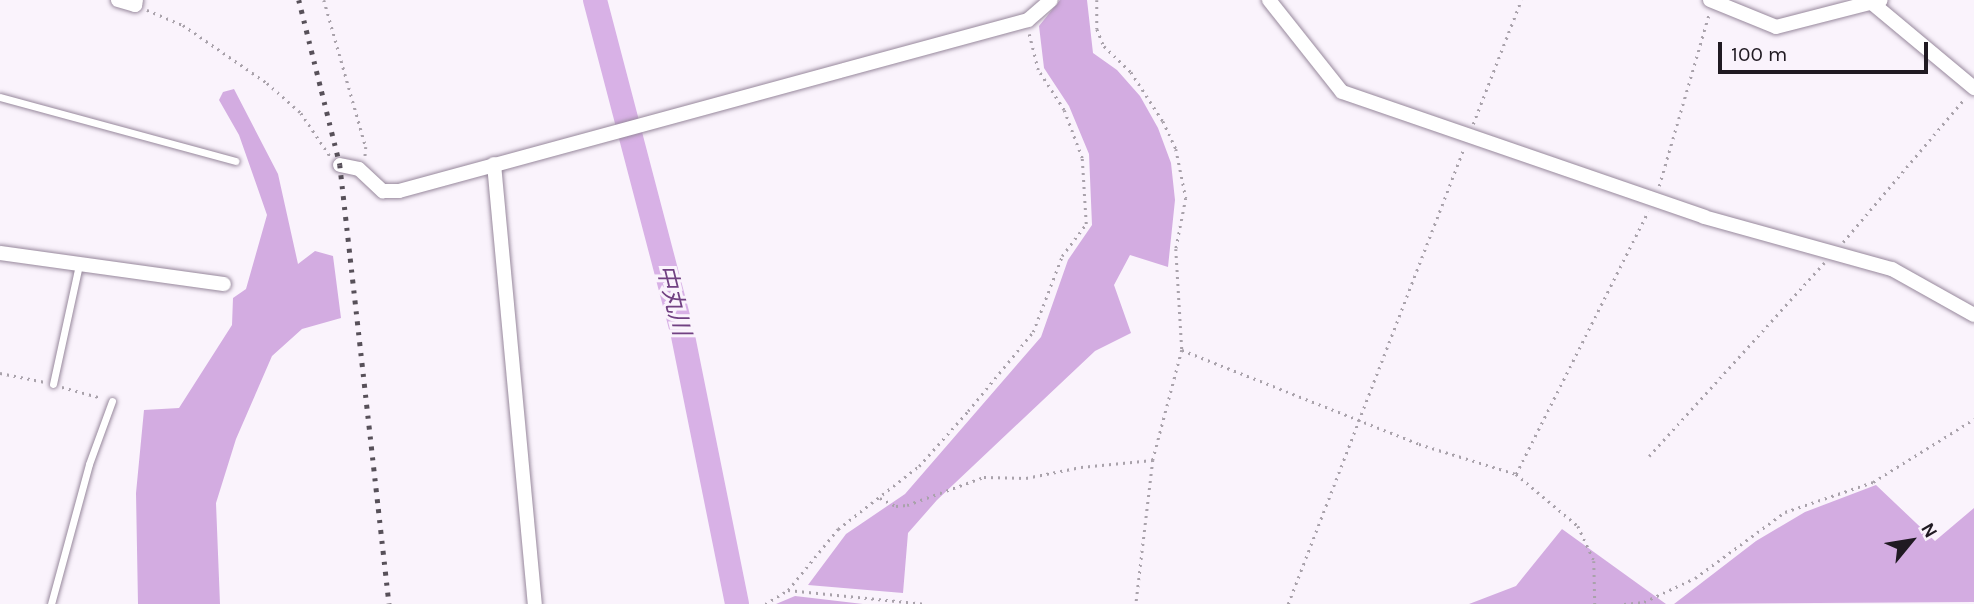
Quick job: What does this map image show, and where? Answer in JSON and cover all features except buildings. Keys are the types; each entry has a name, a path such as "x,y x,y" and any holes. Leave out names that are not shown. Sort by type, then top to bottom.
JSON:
{"street":[{"path":"118,0 136,2"},
{"path":"340,165 363,175 383,191 398,191 626,126 1028,20 1051,0"},
{"path":"1269,0 1342,92 1654,200 1892,269 1974,315"},
{"path":"1712,1 1776,27 1876,1 1974,88"},
{"path":"494,164 535,604"},
{"path":"0,253 224,284"}],"lane":[{"path":"0,97 235,161"},
{"path":"53,384 79,265"},
{"path":"51,604 89,464 112,401"}],"path":[{"path":"324,0 366,146 363,175"},
{"path":"1097,0 1097,29 1104,46 1147,92 1176,149 1186,198 1176,248 1182,350 1153,460 1136,604"},
{"path":"1288,604 1521,0"},
{"path":"1516,474 1654,200 1712,1"},
{"path":"136,2 183,24 267,83 301,113 340,165"},
{"path":"765,604 788,590 838,529 919,466 1033,332 1062,256 1086,224 1082,158 1064,110 1038,70 1028,20"},
{"path":"1649,456 1834,253 1974,88"},
{"path":"1182,350 1419,444 1516,474 1578,526 1594,561 1595,604"},
{"path":"1624,604 1644,602 1695,578 1785,512 1872,482 1974,419"},
{"path":"880,498 896,506 907,505 984,477 1026,478 1081,467 1153,460"},
{"path":"788,590 926,604"}],"shaded area":[{"path":"1060,0 1087,0 1093,53 1117,70 1140,96 1158,128 1171,163 1175,200 1168,267 1130,255 1114,285 1131,333 1095,351 937,500 908,533 903,593 808,585 846,534 905,494 1041,337 1068,260 1092,225 1089,154 1069,106 1044,68 1039,26"},
{"path":"234,89 278,174 298,264 315,251 333,256 341,318 302,329 272,356 236,439 216,503 220,604 138,604 136,493 144,410 179,408 232,325 233,298 246,289 267,215 239,135 219,100 223,92"},
{"path":"1876,485 1935,541 1974,508 1974,602 1674,604 1756,541 1805,512"},
{"path":"1562,529 1666,604 1469,604 1516,586"},
{"path":"795,596 863,604 776,604"}],"waterway":[{"name":"中丸川","path":"595,0 682,331 737,604"}],"railway":[{"path":"299,0 340,165 389,604"}]}
